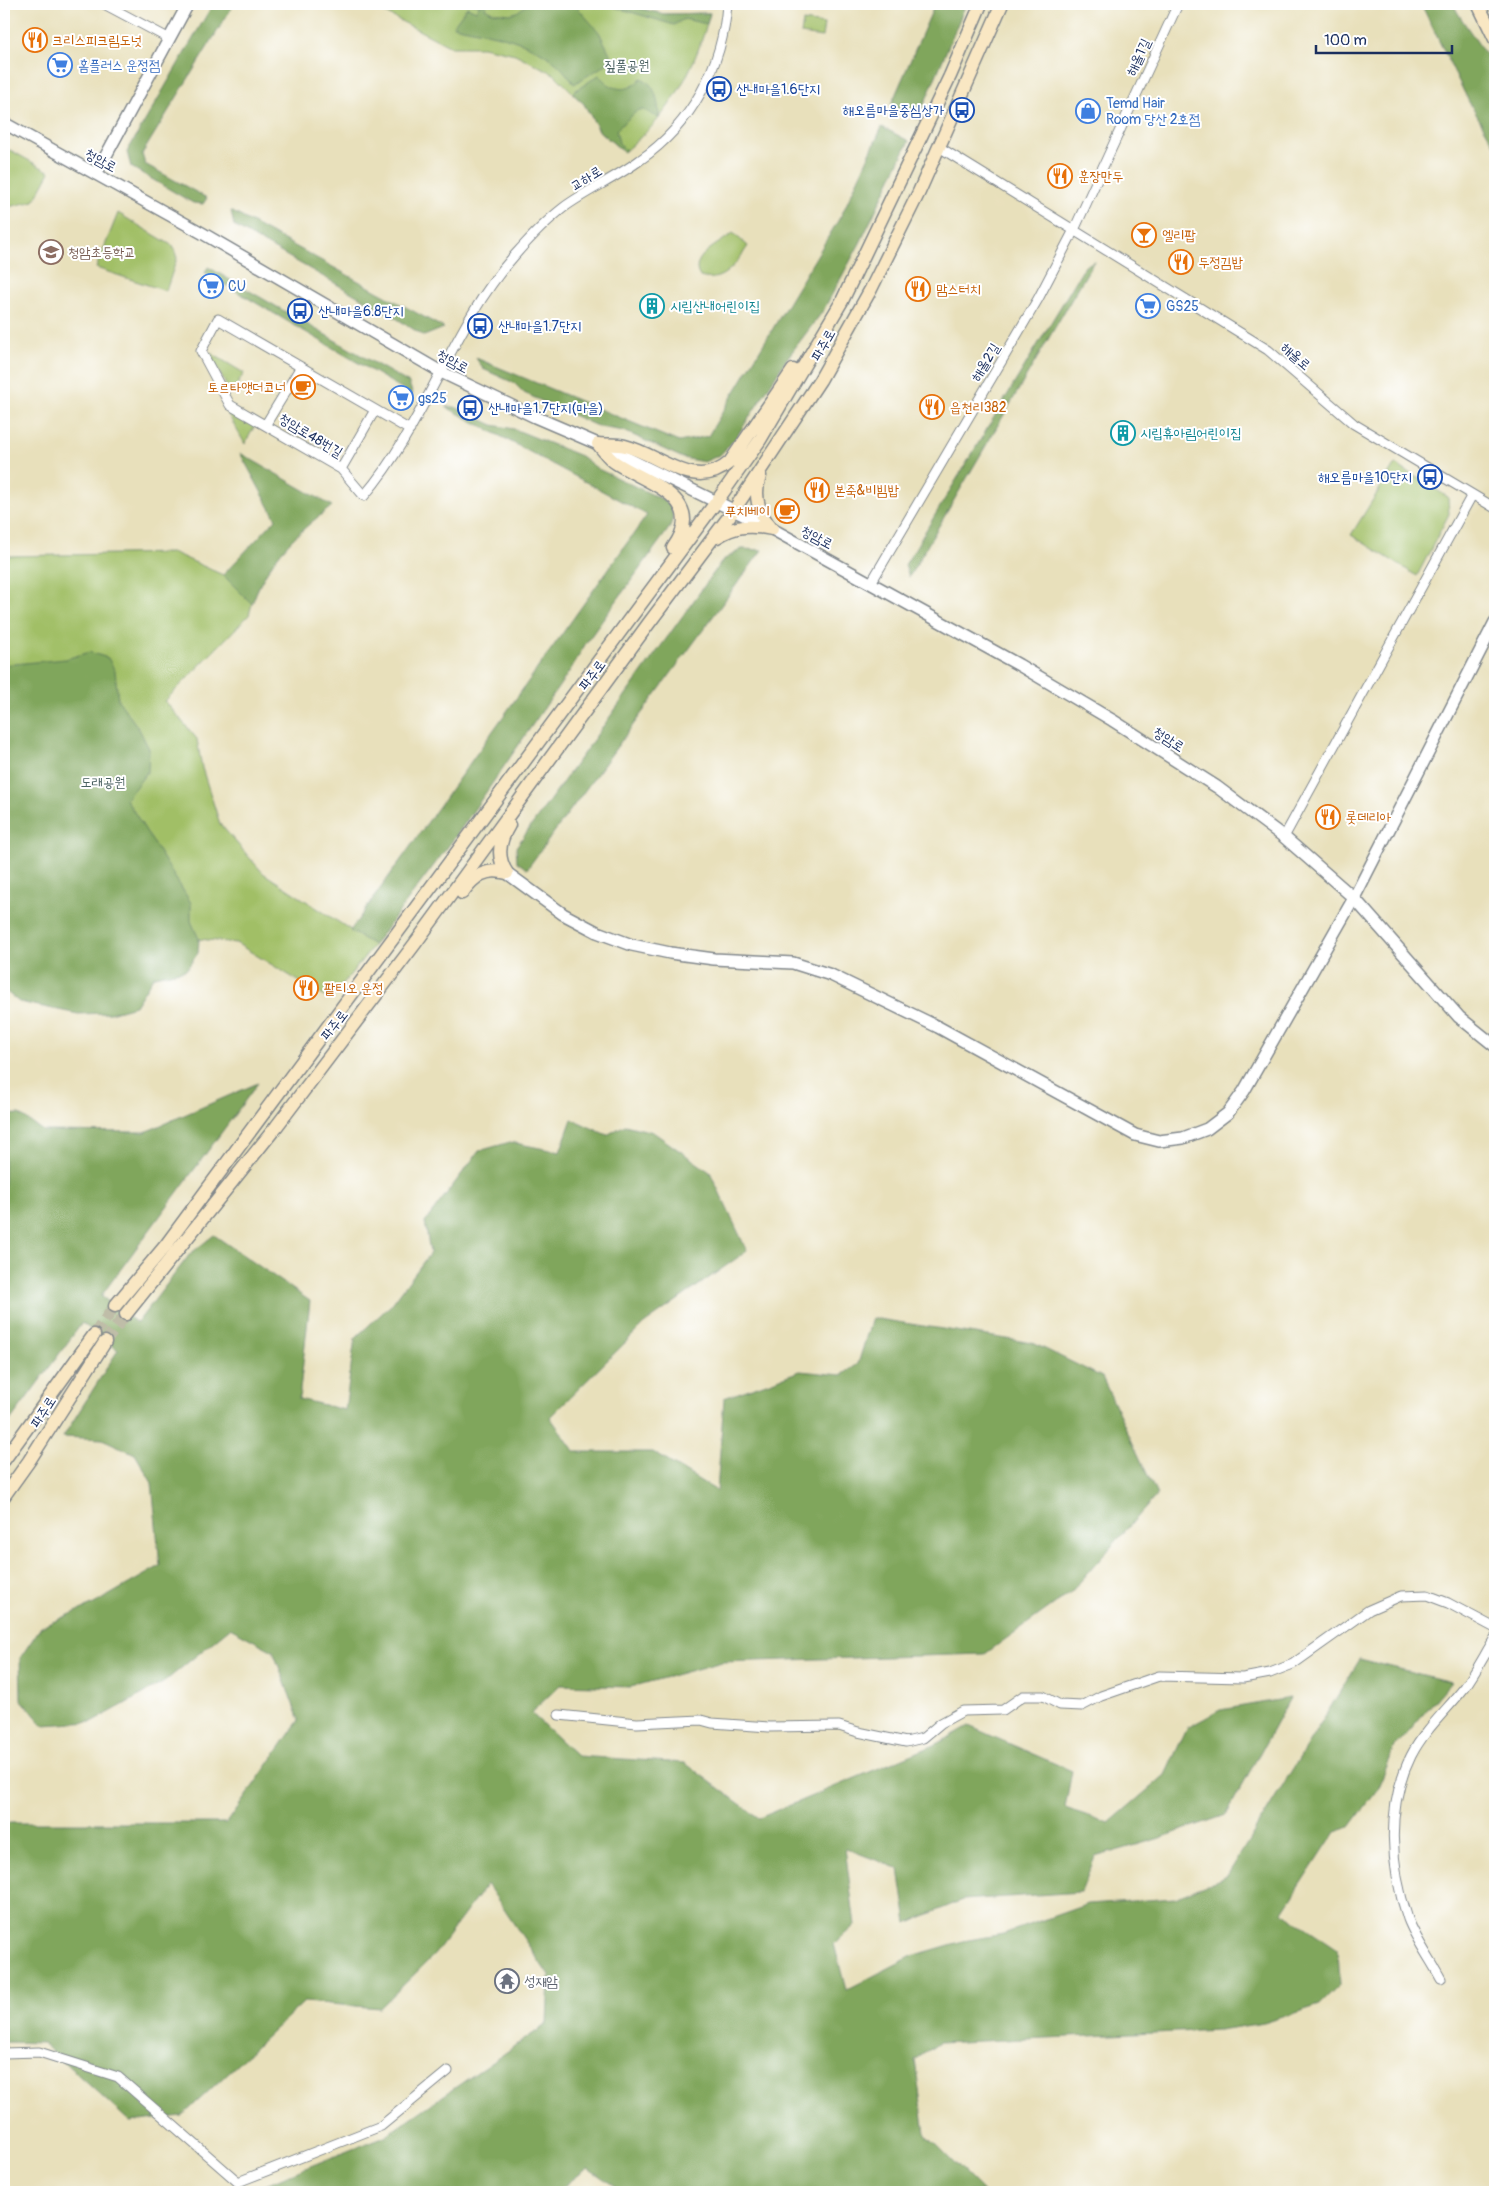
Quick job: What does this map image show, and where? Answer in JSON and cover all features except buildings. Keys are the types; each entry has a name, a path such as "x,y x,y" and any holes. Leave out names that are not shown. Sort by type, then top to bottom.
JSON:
{"main road":[{"name":"파주로","path":"115,1306 166,1245 717,501 760,440 842,301 950,76 981,4"},
{"name":"파주로","path":"126,1314 276,1127 422,934 734,510 765,464 820,380 872,289 939,146 1002,4"},
{"path":"1474,4 1488,24"},
{"path":"1478,4 1495,39"},
{"path":"598,444 625,446 688,473 706,475 722,469 730,462 797,362 821,338"},
{"path":"598,444 614,463 660,487 678,500 682,507 683,520 680,539 632,606 602,655"},
{"path":"765,464 758,482 756,495 758,509 772,529"},
{"path":"705,548 716,537 738,527 749,526 772,529"},
{"path":"507,873 501,865 500,843 515,816 521,798"},
{"path":"422,934 440,922 471,880 483,872 496,870 507,873"},
{"name":"파주로","path":"4,1460 94,1335"},
{"name":"파주로","path":"4,1496 29,1461 105,1342"}],"street":[{"path":"96,174 188,4"},
{"name":"교하로","path":"441,372 472,313 513,257 537,231 563,208 640,161 675,132 697,100 712,70 723,32 727,4"},
{"name":"해올1길","path":"1074,230 1178,4"},
{"path":"109,5 168,38"},
{"name":"청암로","path":"4,124 96,174 441,372 535,417 598,444 772,529 1019,665 1112,720 1218,787 1284,838 1354,898 1459,1017 1495,1046"},
{"name":"해올로","path":"939,146 1268,350 1354,424 1495,508"},
{"name":"해올2길","path":"871,582 1038,299 1074,230"},
{"name":"청암로48번길","path":"410,430 218,319 201,351 230,405 266,424 341,469 364,496 378,479 410,430 441,372"},
{"name":"청암로48번길","path":"266,424 300,368"},
{"name":"청암로48번길","path":"341,469 375,410"},
{"path":"1284,838 1472,495"},
{"path":"507,873 563,914 597,932 632,945 670,953 714,958 793,963 831,975 938,1027 1135,1135 1159,1141 1183,1138 1207,1129 1228,1113 1244,1091 1354,898 1495,622"},
{"path":"559,1715 637,1722 702,1720 712,1723 769,1727 839,1726 906,1742 923,1738 941,1723 963,1711 1003,1710 1023,1696 1043,1696 1060,1705 1082,1706 1102,1696 1158,1676 1244,1678 1270,1673 1293,1664 1369,1610 1401,1596 1427,1595 1448,1603 1495,1628"},
{"path":"1441,1979 1409,1921 1396,1873 1393,1831 1397,1791 1412,1755 1436,1719 1466,1686 1495,1638"},
{"path":"4,2053 39,2052 118,2077 238,2182 381,2126 448,2071"}],"green space":[{"path":"213,4 234,4 142,154 145,164 207,198 203,204 193,203 131,167 127,152"},
{"name":"짚풀공원","path":"368,4 621,4 664,14 710,13 691,68 677,93 656,122 624,152 600,132 584,104 554,74 515,54 483,47 451,47"},
{"path":"480,4 487,4 485,8 492,12 510,14 517,12 528,4 574,4 599,32 613,60 574,84 550,58 536,49 505,37 453,26 467,7 476,11"},
{"path":"612,4 621,4 664,14 710,13 707,24 684,19 674,25 611,6"},
{"path":"935,4 966,4 918,119 891,105"},
{"path":"1421,4 1453,4 1490,64 1494,73 1496,87 1495,146 1469,102"},
{"path":"803,21 824,24 822,37 801,34"},
{"path":"599,75 609,84 620,88 631,87 641,78 650,85 656,95 659,118 644,110 638,110 616,130 619,143 626,150 624,152 600,132 584,104 572,93"},
{"path":"882,127 909,141 860,243 823,311 788,357 736,438 720,455 704,462 683,458 624,431 599,427 524,393 514,383 483,369 476,358 679,442 708,436 842,214"},
{"path":"10,150 50,172 34,201 4,208 4,153"},
{"path":"231,211 444,328 424,336 391,315 234,226"},
{"path":"118,213 173,246 177,258 166,291 96,268"},
{"path":"733,233 748,246 734,266 716,278 700,277 697,270 701,257 713,246"},
{"path":"1094,261 909,577 905,565 1085,266"},
{"path":"208,267 409,383 413,395 205,273"},
{"path":"209,352 244,373 231,395"},
{"path":"446,407 455,407 493,425 514,429 581,456 598,469 664,500 671,507 673,517 670,527 586,643 571,669 456,836 374,945 350,931 647,515"},
{"path":"225,409 255,425 245,444"},
{"path":"240,453 332,506 311,522 280,553 261,582 252,604 223,575 276,519"},
{"path":"1395,464 1448,497 1449,514 1417,576 1351,535"},
{"path":"742,549 762,550 527,869 517,862 516,847 723,560"},
{"name":"도래공원","path":"174,553 223,575 252,604 249,615 165,701 197,739 202,768 220,824 263,873 374,945 330,1000 236,943 199,939 4,845 4,556"},
{"path":"89,652 108,658 115,671 118,700 139,729 149,749 148,771 126,799 191,903 191,921 199,939 198,953 186,970 154,976 135,1006 110,1013 78,1014 19,1002 4,990 4,665 66,659"},
{"path":"258,1083 101,1296 137,1323 190,1254 214,1235 310,1301 299,1399 345,1410 355,1338 391,1305 430,1253 425,1222 479,1151 510,1142 560,1152 572,1119 607,1135 625,1125 653,1132 710,1172 747,1251 644,1324 550,1417 575,1452 653,1452 717,1491 724,1398 800,1371 842,1375 858,1364 872,1318 1033,1343 1102,1377 1157,1495 1071,1592 985,1654 722,1662 631,1687 560,1685 531,1713 577,1756 685,1763 759,1818 937,1744 969,1726 1072,1771 1065,1808 1109,1823 1165,1775 1187,1728 1220,1710 1290,1698 1226,1815 1157,1839 1095,1857 1081,1892 963,1900 907,1923 899,1869 845,1848 855,1925 834,1944 846,1990 912,1956 963,1941 1003,1934 1088,1904 1175,1898 1227,1876 1360,1659 1451,1682 1395,1747 1376,1792 1350,1827 1335,1832 1283,1912 1338,1949 1340,1985 1320,2005 1263,2023 1219,2030 939,2043 915,2060 925,2133 984,2192 623,2192 588,2168 556,2192 248,2191 385,2136 547,2024 549,1976 487,1884 434,1955 380,2008 304,2002 182,2116 130,2122 43,2043 4,2042 4,1823 227,1823 299,1720 273,1651 230,1628 163,1683 92,1722 43,1725 21,1699 20,1658 41,1627 92,1605 160,1566 152,1483 135,1454 102,1439 63,1437 118,1350 82,1323 4,1429 4,1115 19,1114 43,1131 145,1132"}],"tunnel":[{"path":"94,1335 115,1306"},
{"path":"105,1342 126,1314"}],"place":[{"name":"크리스피크림도넛","path":"35,40"},
{"name":"홈플러스 운정점","path":"60,65"},
{"name":"산내마을1.6단지","path":"719,89"},
{"name":"해오름마을중심상가","path":"962,110"},
{"name":"Temd Hair Room 당산 2호점","path":"1088,111"},
{"name":"훈장만두","path":"1060,176"},
{"name":"엘리팝","path":"1144,235"},
{"name":"청암초등학교","path":"51,252"},
{"name":"두정김밥","path":"1181,262"},
{"name":"CU","path":"211,286"},
{"name":"맘스터치","path":"918,289"},
{"name":"시립산내어린이집","path":"652,306"},
{"name":"GS25","path":"1148,306"},
{"name":"산내마을6.8단지","path":"300,311"},
{"name":"산내마을1.7단지","path":"480,326"},
{"name":"토르타앳더코너","path":"303,387"},
{"name":"gs25","path":"401,398"},
{"name":"읍천리382","path":"932,407"},
{"name":"산내마을1.7단지(마을)","path":"470,408"},
{"name":"시립휴아림어린이집","path":"1123,433"},
{"name":"해오름마을10단지","path":"1430,477"},
{"name":"본죽&비빔밥","path":"817,490"},
{"name":"푸치베이","path":"787,511"},
{"name":"롯데리아","path":"1328,817"},
{"name":"팥티오 운정","path":"306,988"},
{"name":"성재암","path":"507,1981"}]}
